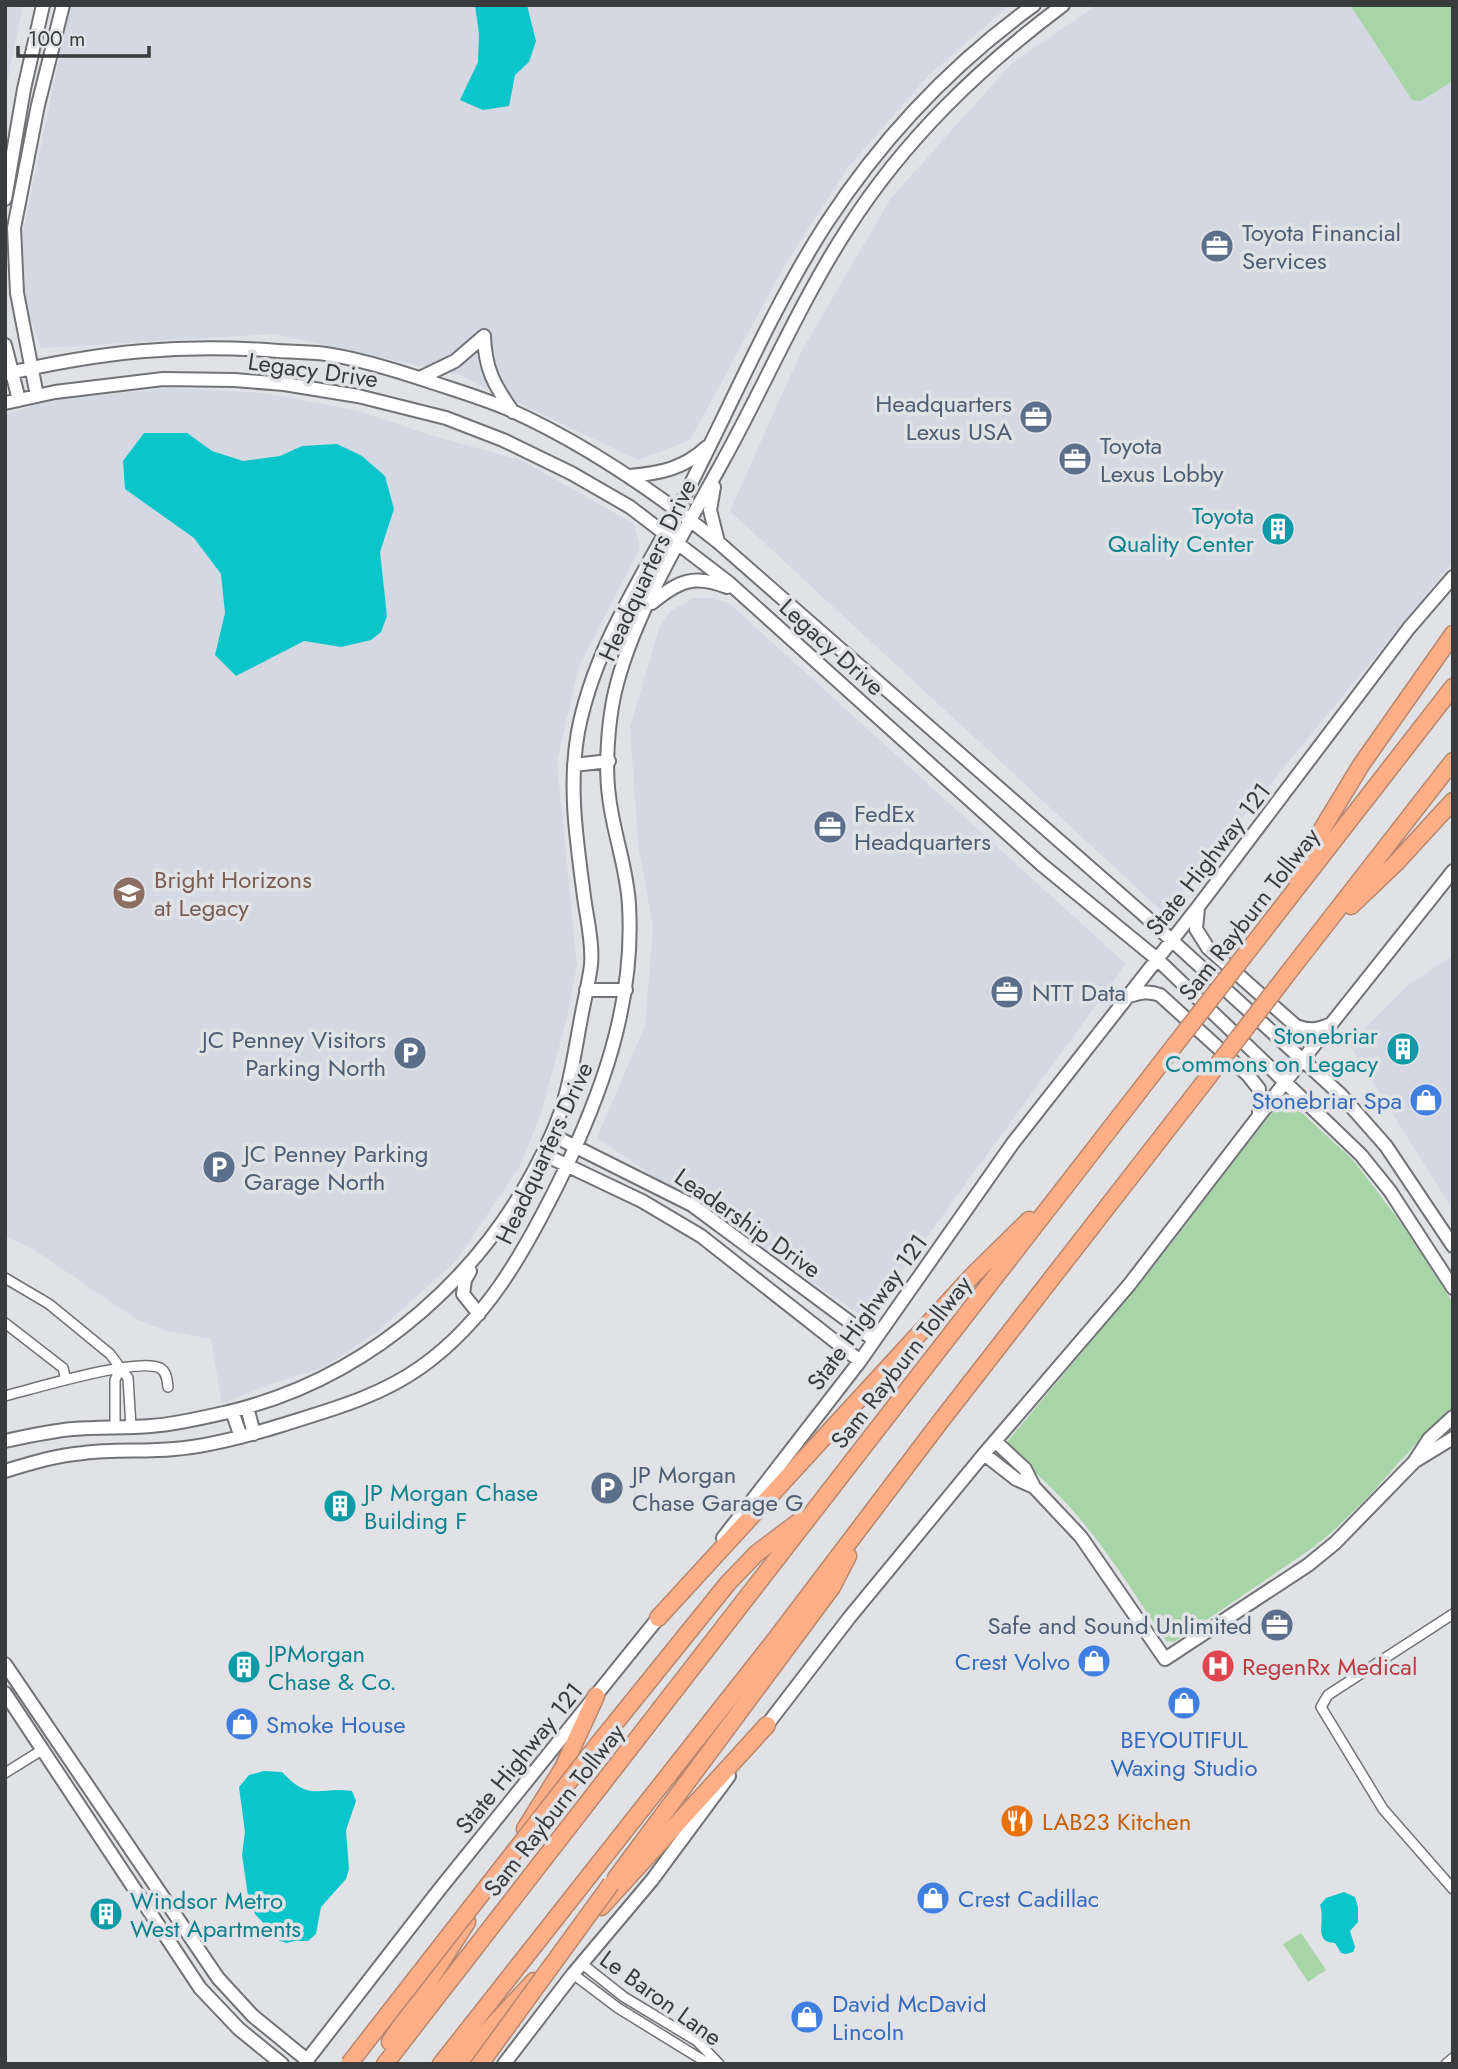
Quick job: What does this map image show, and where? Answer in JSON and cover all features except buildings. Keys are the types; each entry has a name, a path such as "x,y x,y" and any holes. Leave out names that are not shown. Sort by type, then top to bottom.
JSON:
{"highway":[{"path":"1292,895 1307,854 1354,776 1453,634"},
{"name":"Sam Rayburn Tollway","path":"386,2064 1453,687"},
{"path":"440,2064 775,1640 1453,761"},
{"path":"1314,942 1395,864 1453,802"},
{"path":"658,1618 973,1275 1075,1174"},
{"path":"349,2064 599,1743 728,1583 757,1553 817,1508"},
{"path":"480,2064 832,1587 869,1516"},
{"path":"376,2064 563,1768 596,1696"},
{"path":"457,2064 767,1725"}],"main road":[{"path":"5,199 24,89 43,5"},
{"path":"37,396 17,293 14,228 41,92 62,5"},
{"name":"Headquarters Drive","path":"5,1441 63,1430 172,1424 232,1411 293,1392 349,1364 388,1339 458,1277 495,1232 552,1135 573,1065 591,965 573,810 574,765 579,729 598,661 647,561 665,534 713,442 806,256 864,170 892,134 935,88 992,37 1034,5"},
{"name":"Headquarters Drive","path":"5,1471 81,1453 183,1448 247,1435 323,1414 389,1386 421,1367 479,1314 515,1264 567,1165 604,1079 617,1034 626,990 630,935 629,902 608,792 611,715 619,675 646,608 820,275 873,190 915,138 961,90 1012,44 1063,5"},
{"path":"24,89 41,92"},
{"path":"420,379 455,362 484,336 484,353 490,375 513,412"},
{"path":"5,345 9,373 19,400"},
{"name":"Legacy Drive","path":"9,373 30,367 130,351 198,347 325,354 420,379 513,412 630,476 718,542 1304,1059 1377,1134 1453,1246"},
{"name":"Legacy Drive","path":"5,403 128,383 185,378 284,384 369,398 446,418 538,455 619,500 738,592 1041,864 1157,959 1361,1155 1390,1191 1453,1288"},
{"path":"630,476 676,469 713,442"},
{"path":"718,542 710,510 719,469"},
{"name":"State Highway 121","path":"306,2062 439,1890 658,1618 860,1360 1013,1143 1198,907 1409,628 1453,577"},
{"path":"646,608 666,591 686,581 711,581 738,592"},
{"path":"574,765 609,761"},
{"path":"504,2064 577,1968 652,1880 849,1618 984,1454 1129,1285 1285,1082 1453,871"},
{"path":"1198,907 1196,929 1208,948 1296,1027 1319,1030 1333,1023"},
{"path":"586,990 626,990"},
{"path":"1126,997 1141,992 1160,996 1248,1075 1259,1089 1259,1116"},
{"name":"Leadership Drive","path":"552,1135 692,1205 874,1340"},
{"name":"Leadership Drive","path":"543,1154 642,1201 701,1236 860,1360"},
{"path":"479,1314 463,1294 465,1280 495,1232"},
{"path":"247,1407 247,1435"},
{"path":"232,1411 247,1435"},
{"path":"996,1442 1025,1469 1034,1487 1090,1548 1166,1659 1326,1550 1352,1528 1414,1462 1429,1439 1453,1417"},
{"path":"115,1427 121,1451"},
{"path":"121,1451 131,1427"},
{"path":"1414,1462 1453,1438"},
{"path":"984,1454 1016,1479 1034,1487"},
{"path":"5,1664 218,1978 253,2016 306,2062"},
{"path":"5,1693 200,1988 219,2009 282,2064"},
{"path":"173,1945 189,1936"}],"street":[{"path":"5,1278 49,1304 110,1354 128,1378 131,1427"},
{"path":"5,1323 63,1368 66,1380"},
{"path":"5,1396 66,1380 143,1365 161,1368 166,1374 168,1387"},
{"path":"115,1427 115,1380 120,1369"},
{"path":"1453,1614 1328,1695 1321,1707 1383,1809 1453,1889"},
{"path":"5,1773 42,1750"},
{"name":"Le Baron Lane","path":"577,1968 618,2008 709,2064"},
{"name":"Le Baron Lane","path":"577,1968 696,2041 719,2064"},
{"path":"1446,2064 1453,2058"}],"shaded area":[{"path":"5,5 23,5 5,92"},
{"path":"70,5 1010,5 930,74 848,167 786,263 690,440 638,460 460,375 274,334 41,348 25,303 23,232"},
{"path":"1097,5 1453,5 1453,562 1164,913 730,511 801,352 891,198 1012,63"},
{"path":"171,388 264,393 359,411 430,435 523,461 634,524 640,548 579,666 557,761 577,965 567,1018 541,1113 521,1164 456,1261 378,1331 324,1367 222,1404 211,1339 167,1331 136,1319 33,1249 5,1236 5,414 53,400"},
{"path":"693,598 714,598 730,604 1126,964 867,1319 597,1138 645,1026 653,927 638,844 630,727 660,626 671,611"},
{"path":"1453,955 1453,1210 1349,1044 1406,987"}],"green space":[{"path":"1350,5 1453,5 1453,81 1421,101 1412,100"},
{"path":"1289,1101 1353,1160 1399,1220 1453,1303 1453,1409 1430,1428 1368,1497 1331,1533 1174,1642 1166,1641 1099,1543 1067,1504 1009,1449 1007,1442 1153,1267 1272,1112 1283,1102"},
{"path":"1301,1933 1326,1970 1308,1982 1283,1944"}],"water":[{"path":"475,5 527,5 536,41 529,62 515,75 509,106 483,110 460,100 478,62 479,34"},
{"path":"144,433 187,433 212,451 243,461 280,456 302,446 337,444 362,456 385,476 394,509 380,552 387,616 381,632 371,640 341,647 304,641 236,676 215,655 225,613 221,574 194,538 125,489 123,461"},
{"path":"264,1771 282,1772 292,1782 308,1790 352,1791 356,1801 346,1830 349,1869 346,1879 321,1907 316,1934 308,1941 280,1941 255,1914 248,1896 242,1855 245,1832 239,1787 249,1775"},
{"path":"1344,1892 1355,1897 1358,1907 1358,1922 1350,1931 1355,1947 1353,1952 1346,1954 1341,1953 1335,1943 1324,1939 1320,1905 1326,1898"}],"place":[{"name":"Toyota Financial Services","path":"1217,246"},
{"name":"Headquarters Lexus USA","path":"1036,417"},
{"name":"Toyota Lexus Lobby","path":"1075,459"},
{"name":"Toyota Quality Center","path":"1278,529"},
{"name":"FedEx Headquarters","path":"830,827"},
{"name":"Bright Horizons at Legacy","path":"129,893"},
{"name":"NTT Data","path":"1007,992"},
{"name":"Stonebriar Commons on Legacy","path":"1403,1049"},
{"name":"JC Penney Visitors Parking North","path":"410,1053"},
{"name":"Stonebriar Spa","path":"1426,1100"},
{"name":"JC Penney Parking Garage North","path":"219,1167"},
{"name":"JP Morgan Chase Garage G","path":"607,1488"},
{"name":"JP Morgan Chase Building F","path":"340,1506"},
{"name":"Safe and Sound Unlimited","path":"1277,1625"},
{"name":"Crest Volvo","path":"1094,1661"},
{"name":"RegenRx Medical","path":"1218,1666"},
{"name":"JPMorgan Chase & Co.","path":"244,1667"},
{"name":"BEYOUTIFUL Waxing Studio","path":"1184,1703"},
{"name":"Smoke House","path":"242,1724"},
{"name":"LAB23 Kitchen","path":"1017,1821"},
{"name":"Crest Cadillac","path":"933,1898"},
{"name":"Windsor Metro West Apartments","path":"106,1914"},
{"name":"David McDavid Lincoln","path":"807,2017"}]}
